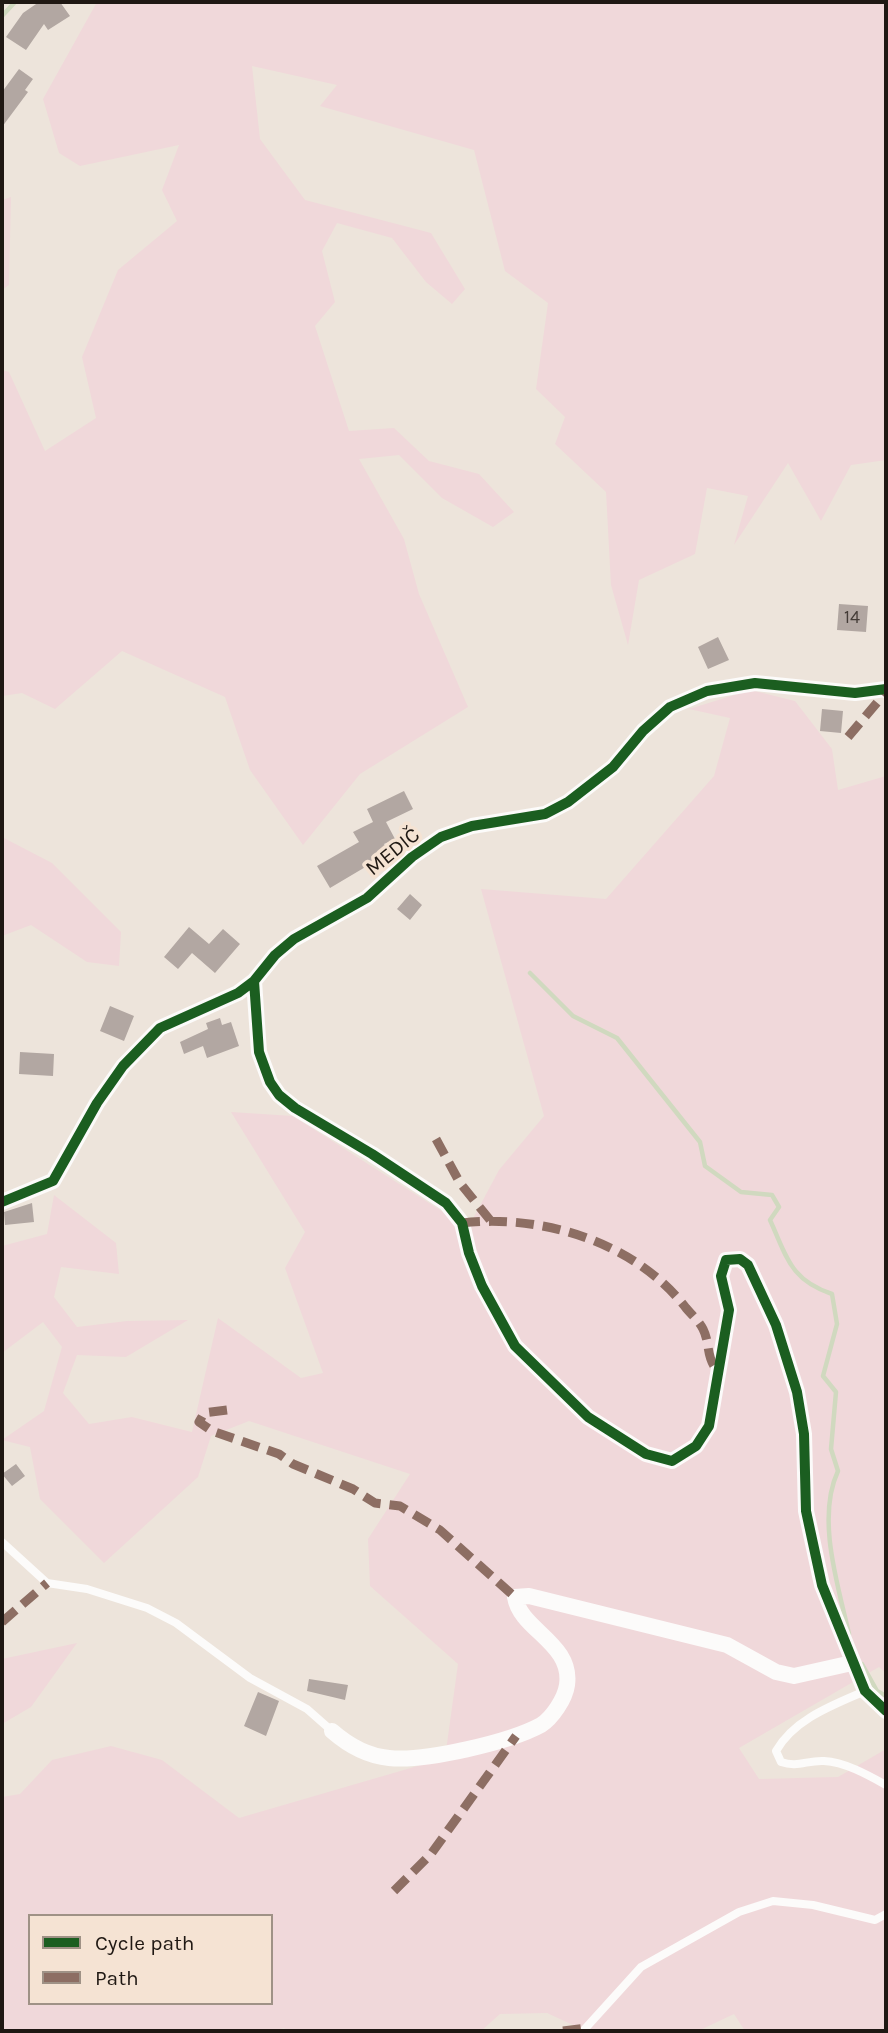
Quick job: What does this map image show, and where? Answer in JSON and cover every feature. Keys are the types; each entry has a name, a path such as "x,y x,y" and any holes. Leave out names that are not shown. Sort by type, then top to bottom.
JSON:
{"street":[{"name":"MEDIČ","path":"2,1202 53,1181 123,1066 160,1028 219,1004 254,981 275,955 294,939 367,898 412,858 441,838 472,826 545,814 568,802 613,767 643,731 670,707 708,691 755,683 810,687 833,692 886,689"},
{"path":"254,981 259,1052 270,1082 279,1095 295,1108 446,1203 462,1223 469,1253 482,1286 515,1346 588,1417 646,1454 672,1461 696,1446 709,1426 729,1310 721,1276 726,1260 740,1259 748,1265 776,1325 797,1392 804,1434 806,1511 822,1585 865,1691 886,1711"},
{"path":"332,1731 362,1751 390,1759 460,1751 516,1735 543,1724 558,1707 567,1687 566,1665 545,1635 517,1609 515,1597 529,1596 727,1645 776,1672 794,1676 852,1663"}],"lane":[{"path":"2,1542 47,1583 88,1589 147,1608 176,1622 250,1678 307,1709 332,1731"},
{"path":"865,1691 819,1711 783,1740 776,1751 780,1762 794,1767 824,1761 857,1770 886,1785"},
{"path":"583,2031 641,1967 739,1912 773,1902 813,1905 875,1920 886,1914"}],"shaded area":[{"path":"97,2 886,2 886,460 851,465 821,521 788,463 734,545 748,496 707,488 695,554 639,580 628,645 611,585 606,492 555,444 565,417 536,389 548,303 505,271 474,150 320,106 337,85 252,66 260,139 305,200 431,233 465,289 452,304 426,282 392,238 337,223 322,251 335,302 315,326 349,431 394,428 429,461 479,474 514,512 493,527 442,498 399,455 359,459 404,539 419,594 468,707 360,774 303,845 250,770 225,697 122,651 55,709 22,693 2,696 2,370 9,372 45,451 96,418 82,357 118,270 177,221 162,190 179,145 80,166 59,153 43,99"},
{"path":"11,197 9,285 2,290 2,200"},
{"path":"751,690 795,701 832,749 838,790 886,776 886,1673 879,1667 739,1748 759,1779 838,1777 886,1749 886,2031 745,2031 734,2014 698,2031 586,2031 547,2013 500,2014 481,2031 287,2031 284,2028 274,2031 2,2031 2,1797 20,1794 52,1760 111,1746 162,1760 239,1818 445,1758 458,1664 370,1586 368,1539 410,1474 249,1421 211,1436 198,1477 104,1563 40,1499 30,1447 2,1440 44,1411 62,1347 43,1322 2,1353 2,1246 47,1234 54,1195 116,1243 119,1274 61,1267 54,1297 77,1327 127,1321 188,1320 126,1357 77,1355 63,1393 89,1424 132,1417 192,1432 218,1318 301,1378 323,1373 285,1268 305,1232 231,1112 293,1116 468,1228 499,1170 544,1116 481,889 606,899 714,776 730,718 689,709"},
{"path":"2,837 52,863 121,932 119,966 87,962 31,925 2,936"},
{"path":"77,1643 31,1707 2,1724 2,1659"}],"building":[{"path":"39,2 60,2 70,16 48,30 44,24 26,50 6,37 23,13"},
{"path":"19,69 33,79 25,90 28,92 2,127 2,92"},
{"path":"839,604 868,606 866,632 837,630"},
{"path":"718,637 729,660 708,669 698,647"},
{"path":"822,709 843,711 841,733 820,731"},
{"path":"404,791 413,809 386,822 395,839 384,844 389,853 330,888 317,866 359,842 353,832 373,822 367,809"},
{"path":"410,894 422,905 410,920 397,909"},
{"path":"189,927 209,944 223,929 240,944 215,973 192,953 178,969 164,957"},
{"path":"110,1006 134,1016 124,1041 100,1031"},
{"path":"220,1018 222,1025 231,1022 239,1046 207,1058 203,1046 184,1054 180,1042 208,1029 206,1023"},
{"path":"20,1052 54,1054 53,1076 19,1074"},
{"path":"32,1203 34,1222 5,1225 4,1212"},
{"path":"16,1464 25,1476 12,1486 2,1474"},
{"path":"309,1679 348,1685 345,1700 307,1691"},
{"path":"258,1692 279,1701 266,1736 244,1726"}],"waterway":[{"path":"2,16 15,2"},
{"path":"530,973 573,1016 617,1038 700,1142 705,1166 741,1192 772,1195 779,1207 770,1220 792,1266 807,1282 832,1294 837,1324 823,1376 836,1392 831,1449 838,1471 832,1489 829,1530 835,1573 849,1634"},
{"path":"862,1664 877,1691 886,1696"}],"marked path":[{"path":"848,737 886,692"},
{"path":"436,1139 460,1183 490,1220"},
{"path":"462,1223 524,1223 585,1237 614,1250 665,1285 697,1320 705,1335 712,1362 719,1372"},
{"path":"227,1410 204,1413 199,1422 212,1431 279,1454 293,1464 353,1489 375,1503 400,1506 440,1530 515,1597"},
{"path":"2,1622 47,1583"},
{"path":"394,1891 431,1854 516,1736"},
{"path":"563,2031 587,2028"}],"cycle path":[{"path":"2,1202 53,1181 97,1103 123,1066 160,1028 238,993 254,981 275,955 294,939 367,898 412,857 441,837 472,826 545,814 568,802 613,767 643,731 670,707 707,691 755,683 855,693 886,689"},
{"path":"254,981 259,1052 270,1082 279,1095 295,1108 446,1203 462,1223 469,1253 482,1286 515,1346 588,1417 646,1454 672,1461 696,1446 709,1426 729,1310 721,1276 726,1260 740,1259 748,1265 776,1325 797,1392 804,1434 806,1511 822,1585 865,1691 886,1711"}]}
